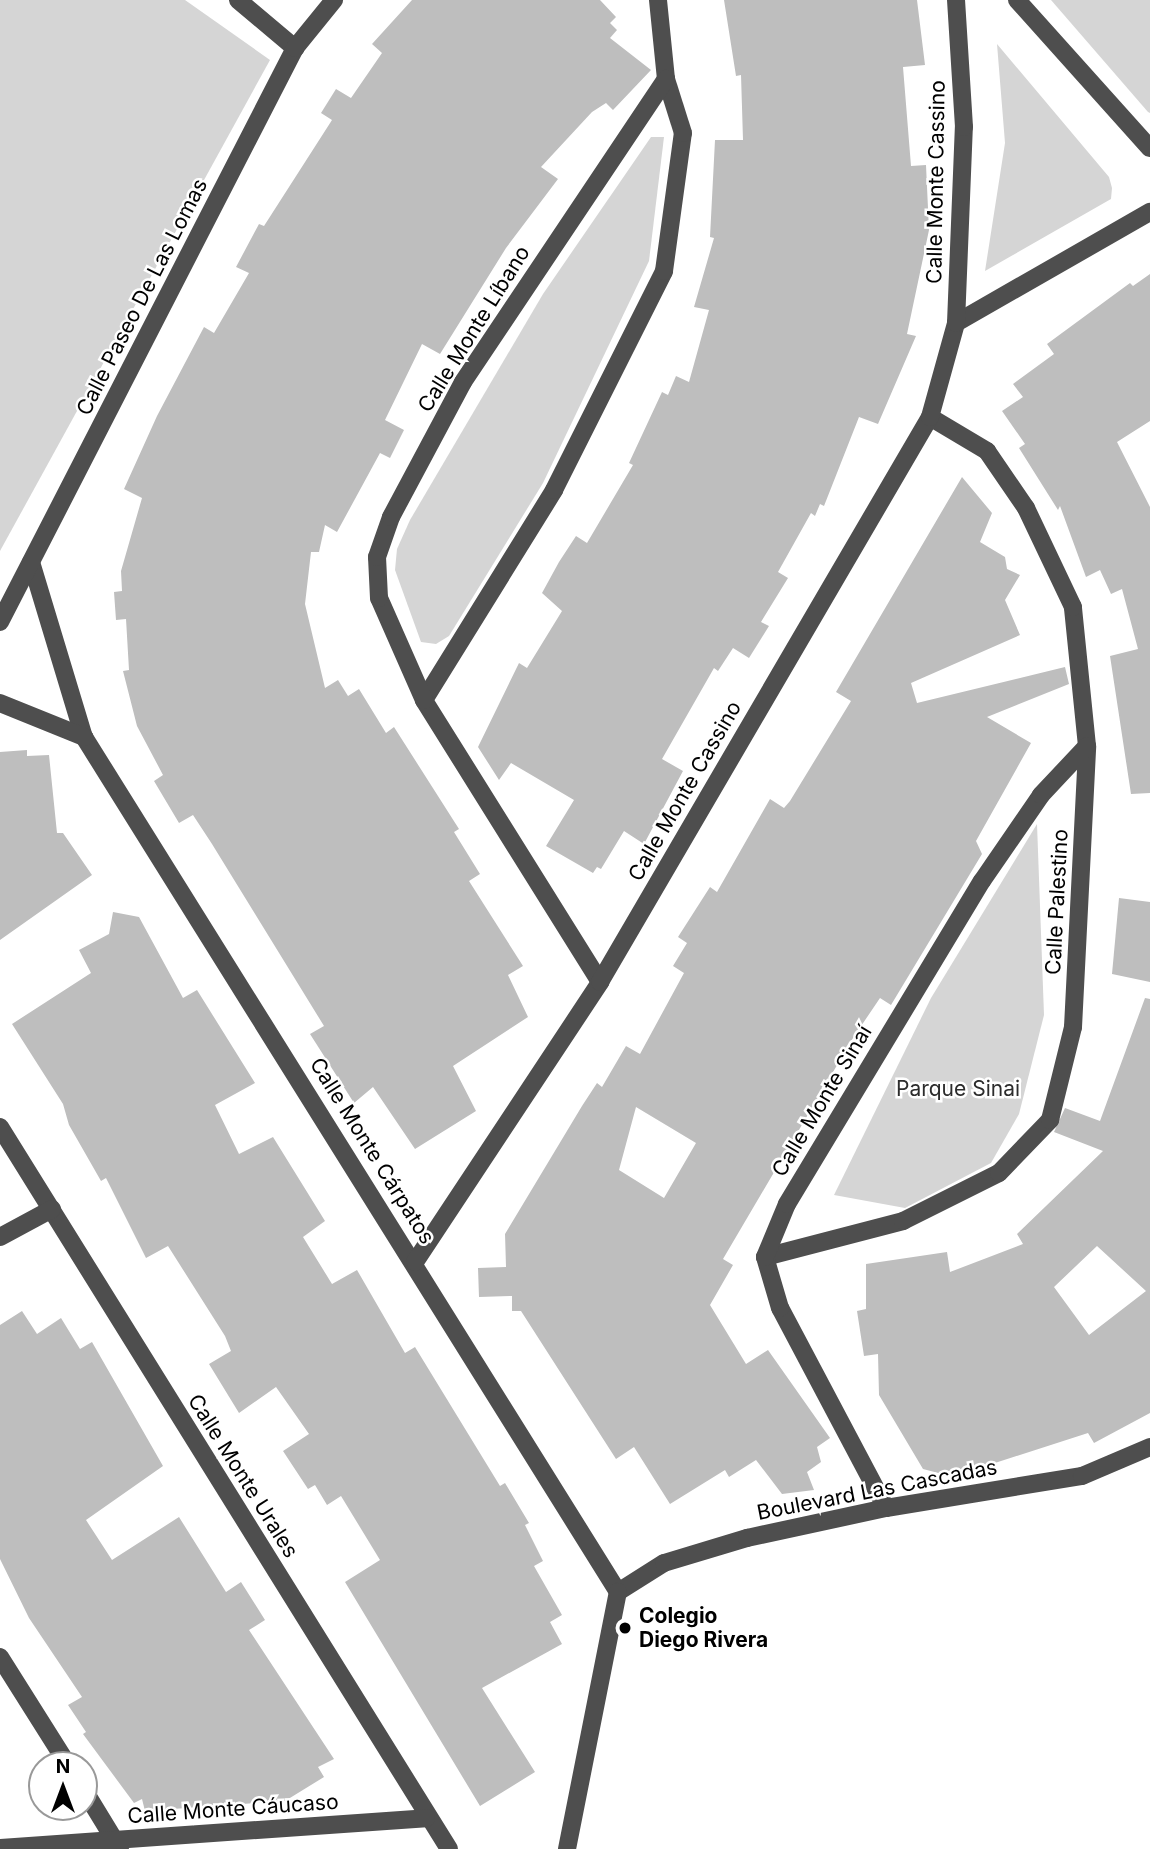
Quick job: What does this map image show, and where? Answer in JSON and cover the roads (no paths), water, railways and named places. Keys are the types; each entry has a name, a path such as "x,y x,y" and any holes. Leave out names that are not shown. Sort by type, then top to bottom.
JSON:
{"street":[{"path":"238,0 295,48"},
{"name":"Calle Paseo De Las Lomas","path":"0,622 295,48 334,0"},
{"path":"424,700 554,490 664,271 683,133 666,79 657,0"},
{"name":"Calle Monte Cassino","path":"415,1262 600,982 930,417 956,323 964,127 956,0"},
{"path":"1017,0 1149,146"},
{"name":"Calle Monte Líbano","path":"600,982 424,700 379,598 377,557 391,517 463,382 666,79"},
{"path":"956,323 1150,212"},
{"name":"Calle Palestino","path":"765,1257 903,1221 999,1173 1050,1121 1073,1027 1087,746 1073,607 1026,508 987,451 930,417"},
{"name":"Calle Monte Cárpatos","path":"30,562 84,737 415,1262 618,1592"},
{"path":"0,703 84,737"},
{"name":"Calle Monte Sinaí","path":"765,1257 787,1204 982,881 1041,795 1087,746"},
{"name":"Calle Monte Urales","path":"0,1127 426,1818 449,1849"},
{"path":"0,1237 52,1209"},
{"path":"765,1257 780,1308 886,1508"},
{"name":"Boulevard Las Cascadas","path":"618,1592 664,1563 747,1538 886,1508 1082,1476 1150,1447"},
{"path":"567,1849 618,1592"},
{"path":"0,1657 59,1751"},
{"path":"98,1812 118,1844"},
{"name":"Calle Monte Cáucaso","path":"0,1848 118,1844 426,1818"}],"place":[{"name":"Colegio Diego Rivera","path":"625,1628"}],"park label":[{"name":"Parque Sinai","path":"958,1089"}]}
